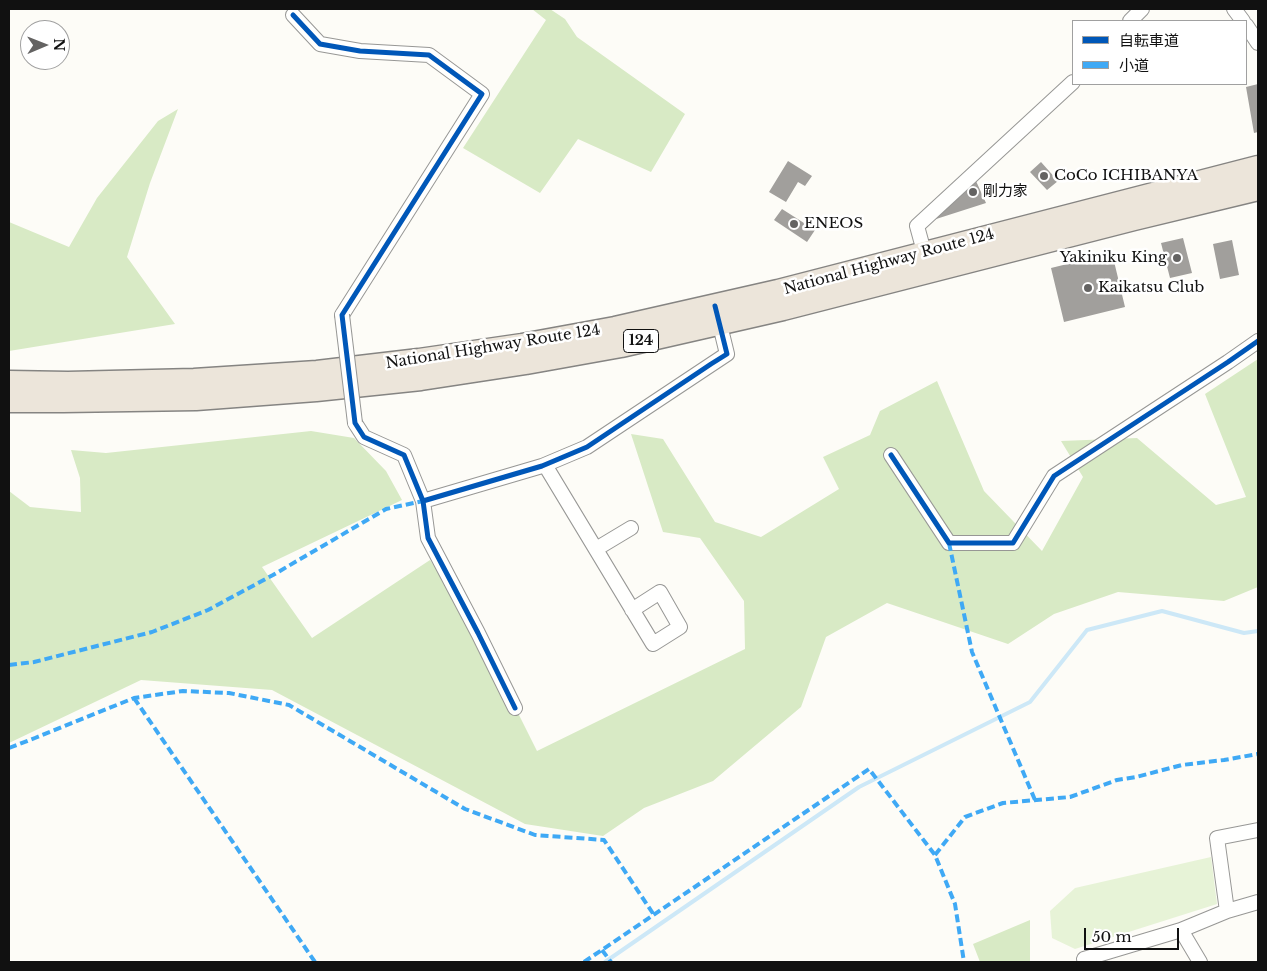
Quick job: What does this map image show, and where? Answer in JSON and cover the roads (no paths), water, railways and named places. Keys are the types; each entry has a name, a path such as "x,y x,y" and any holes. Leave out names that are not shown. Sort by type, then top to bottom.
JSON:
{"highway":[{"name":"National Highway Route 124","path":"926,262 1258,167"},
{"name":"National Highway Route 124","path":"9,401 196,399 316,390 421,379 611,348 718,315 778,291 926,262 1258,189"},
{"name":"National Highway Route 124","path":"9,382 68,383 194,380 336,370 522,345 614,328 718,315"}],"street":[{"path":"1131,20 1142,9"},
{"path":"1234,9 1242,20"},
{"path":"293,14 320,44 360,50 429,55 482,94 342,315 355,423 364,437 404,455 423,501 428,538 478,632 515,708"},
{"path":"1247,26 1258,43"},
{"path":"926,262 917,226 1072,83"},
{"path":"423,501 546,465 587,447 727,354 718,315"},
{"path":"891,455 949,543 1013,543 1054,476 1258,341"},
{"path":"546,465 632,610"},
{"path":"596,549 631,528"},
{"path":"1228,911 1217,838 1258,830"},
{"path":"1086,962 1084,959 1181,930 1228,911 1258,902"},
{"path":"1181,930 1200,962"}],"waterway":[{"path":"605,962 859,787 1030,702 1087,630 1162,611 1244,633 1258,631"}],"place":[{"name":"CoCo ICHIBANYA","path":"1044,176"},
{"name":"剛力家","path":"973,192"},
{"name":"ENEOS","path":"794,224"},
{"name":"Yakiniku King","path":"1177,258"},
{"name":"Kaikatsu Club","path":"1088,288"}]}
